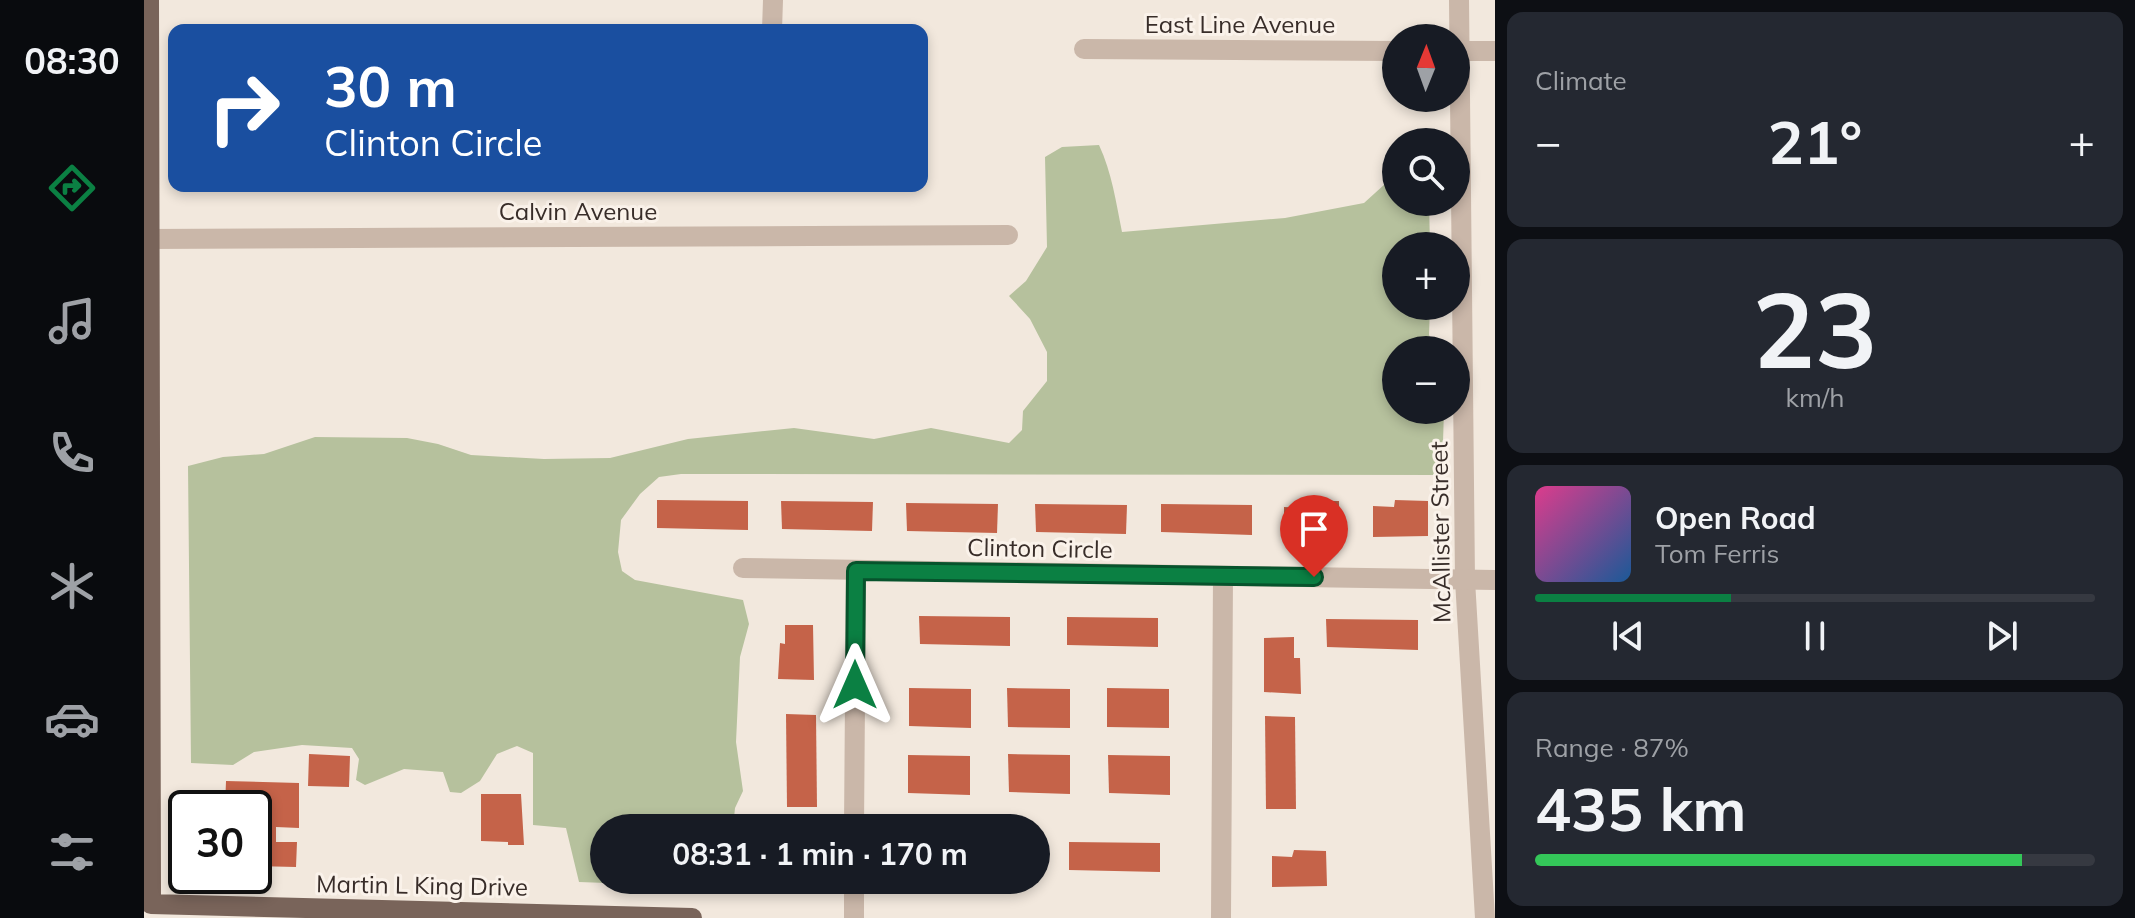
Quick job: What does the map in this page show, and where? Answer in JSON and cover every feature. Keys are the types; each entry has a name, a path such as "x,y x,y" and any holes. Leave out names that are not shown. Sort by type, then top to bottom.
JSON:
{"main road":[{"path":"149,0 149,909"},
{"name":"Martin L King Drive","path":"149,909 692,918"}],"street":[{"path":"772,24 773,0"},
{"name":"McAllister Street","path":"1459,0 1459,24"},
{"name":"East Line Avenue","path":"1084,49 1382,51"},
{"path":"1470,51 1495,51"},
{"name":"McAllister Street","path":"1459,112 1465,580 1485,918"},
{"name":"Calvin Avenue","path":"148,239 1008,235"},
{"name":"Clinton Circle","path":"743,568 1495,580"},
{"path":"854,814 856,571"},
{"path":"1221,918 1223,576"},
{"path":"854,894 854,918"}],"green space":[{"path":"1099,145 1110,177 1122,232 1285,218 1364,203 1382,187 1382,216 1429,216 1430,232 1382,232 1382,320 1430,320 1430,336 1382,336 1382,424 1444,424 1442,475 681,474 659,477 640,494 621,520 618,552 622,571 635,580 743,600 749,624 740,657 736,742 743,791 734,814 590,814 590,882 579,882 566,828 533,825 533,753 517,746 497,754 480,781 461,793 450,792 443,772 404,769 365,785 356,780 359,759 352,748 302,745 254,752 233,765 191,763 188,466 223,457 264,454 315,437 407,438 471,455 544,459 610,458 688,439 794,428 874,439 931,428 1009,443 1022,430 1023,411 1047,381 1047,352 1030,319 1009,296 1026,281 1047,247 1045,157 1062,147"}],"building":[{"path":"657,500 748,501 748,530 657,528"},
{"path":"1395,500 1428,501 1428,536 1373,537 1373,506 1394,507"},
{"path":"781,501 873,502 872,531 782,529"},
{"path":"1306,501 1339,501 1339,536 1284,537 1284,507 1305,508"},
{"path":"906,503 998,504 997,533 907,531"},
{"path":"1035,504 1127,505 1126,534 1036,532"},
{"path":"1161,504 1252,505 1252,535 1161,532"},
{"path":"919,616 1010,617 1010,646 920,644"},
{"path":"1067,617 1158,618 1158,647 1067,645"},
{"path":"1326,619 1418,620 1418,650 1327,647"},
{"path":"785,625 813,625 814,680 778,679 780,643 785,644"},
{"path":"1294,637 1294,658 1300,658 1301,694 1264,692 1264,638"},
{"path":"909,688 971,689 971,728 909,726"},
{"path":"1007,688 1070,689 1070,728 1008,727"},
{"path":"1107,688 1169,689 1169,728 1107,727"},
{"path":"786,714 816,715 817,807 787,807"},
{"path":"1265,716 1295,717 1296,809 1266,809"},
{"path":"309,754 350,756 349,787 308,786"},
{"path":"1008,754 1070,755 1070,794 1009,792"},
{"path":"908,755 970,756 970,795 908,793"},
{"path":"1108,755 1170,756 1170,795 1109,793"},
{"path":"226,781 299,783 299,828 276,827 276,842 297,842 296,867 272,866 272,790 226,790"},
{"path":"481,794 521,794 524,845 481,841"},
{"path":"1069,842 1160,843 1160,872 1069,870"},
{"path":"1294,850 1326,851 1327,886 1272,887 1272,856 1292,857"}],"route":[{"path":"855,685 856,571 1314,577"}]}
